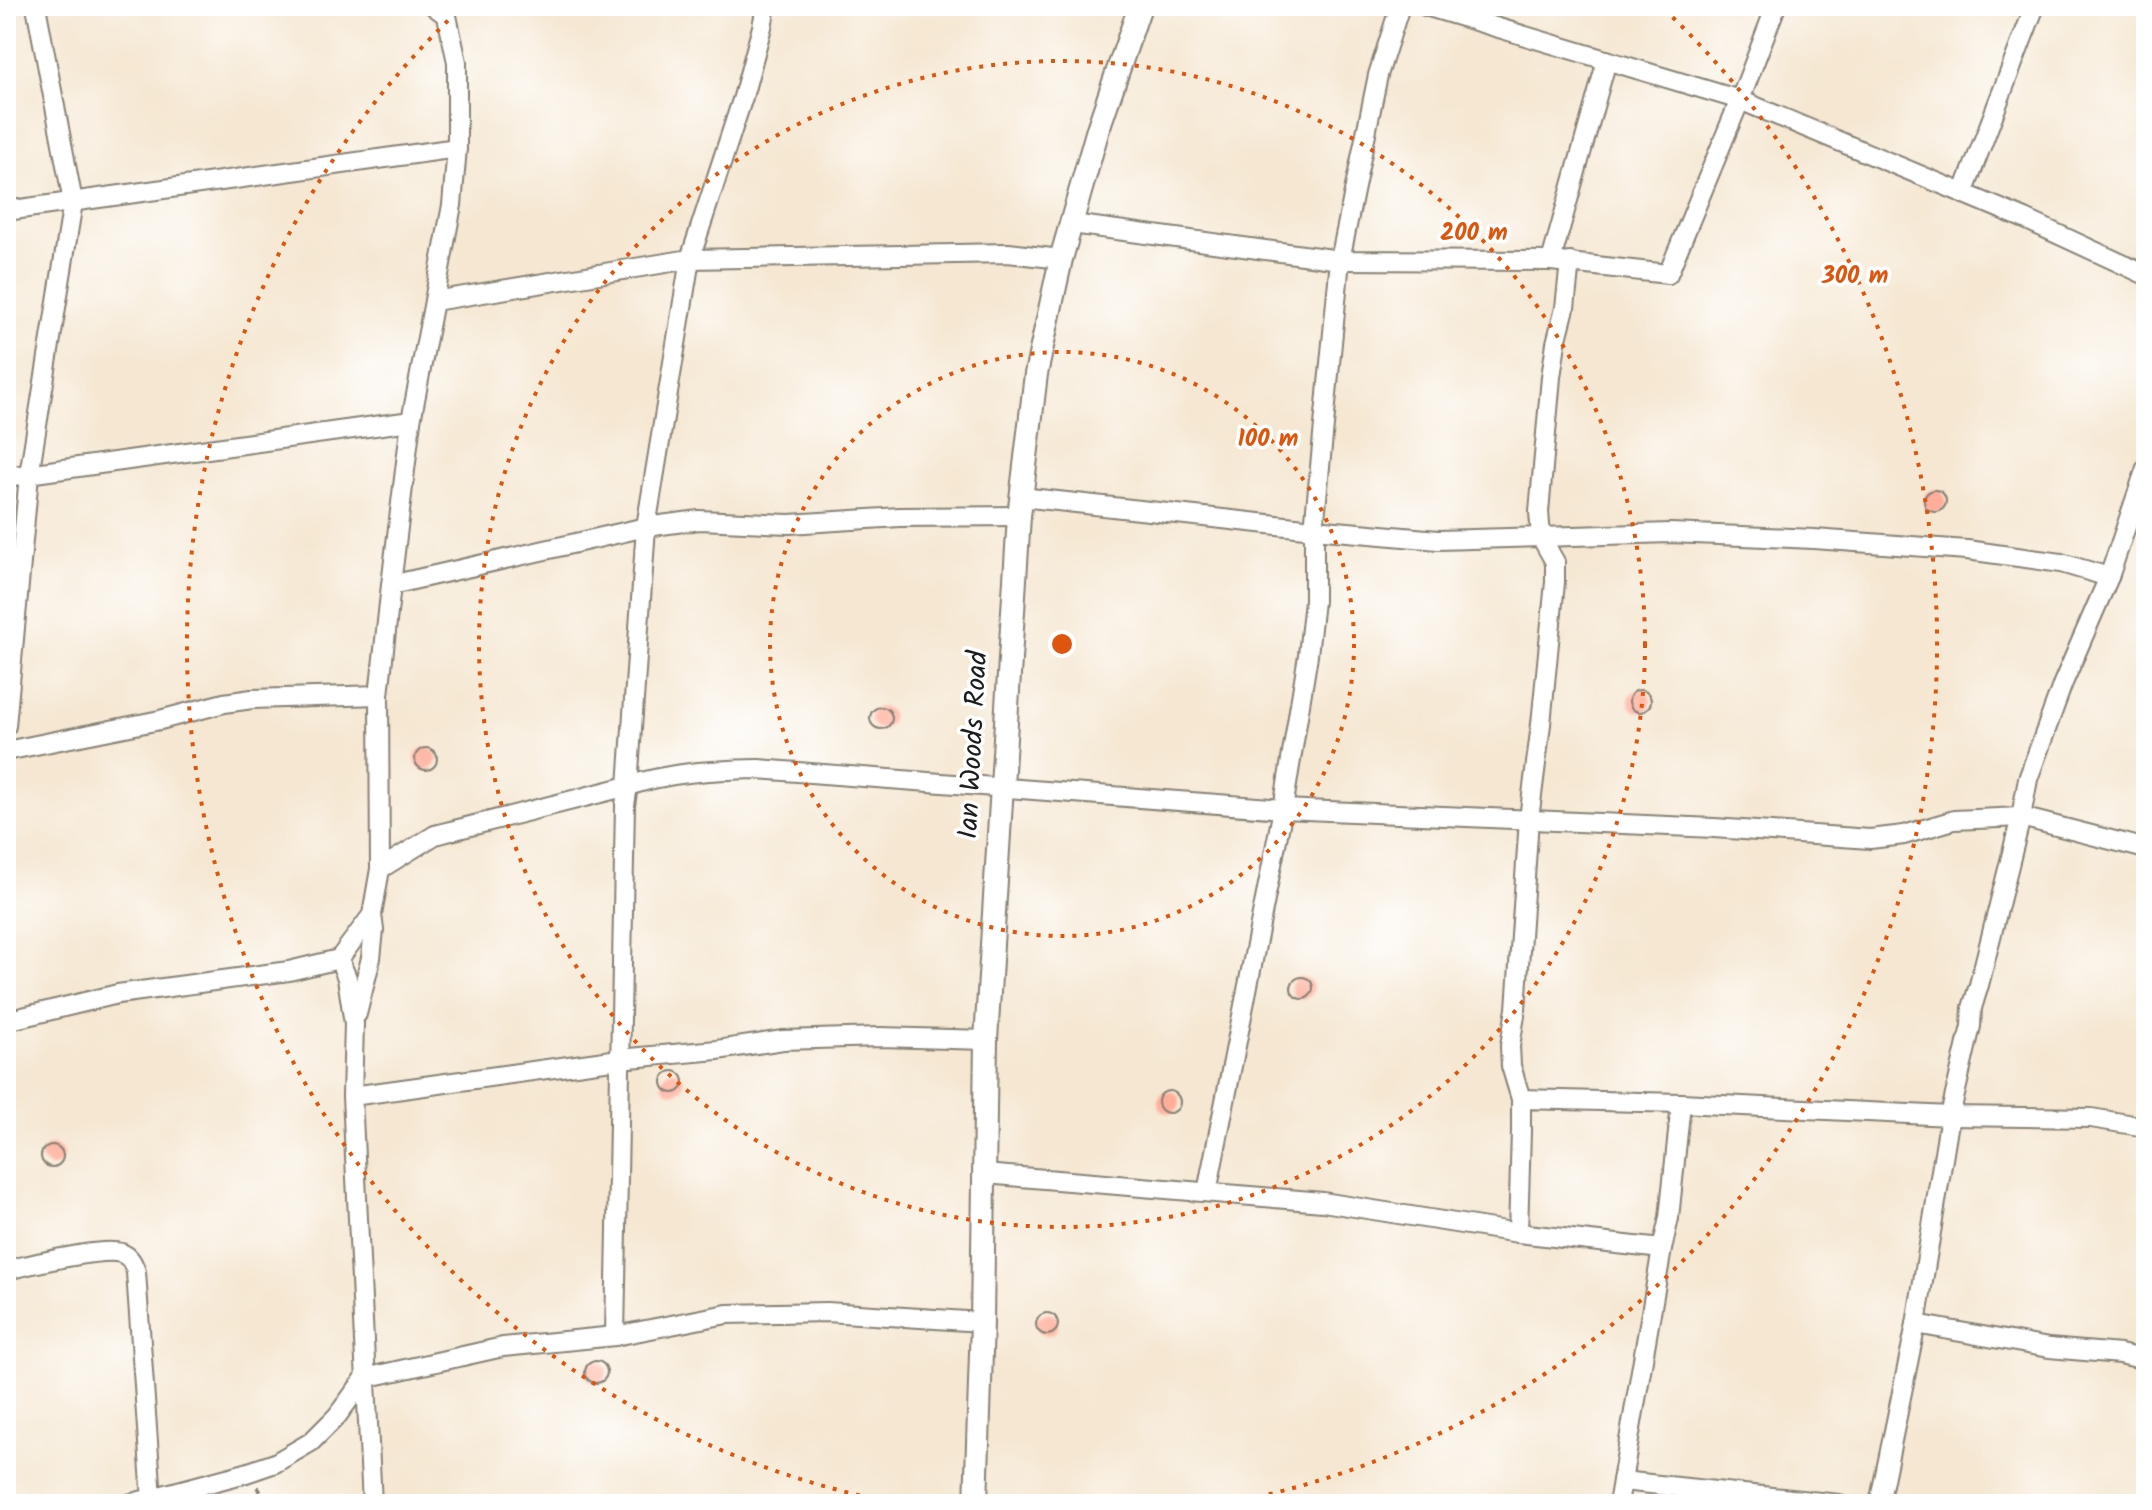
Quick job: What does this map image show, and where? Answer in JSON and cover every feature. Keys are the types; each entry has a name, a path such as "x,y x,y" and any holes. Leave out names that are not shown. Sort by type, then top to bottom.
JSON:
{"street":[{"path":"6,726 29,475 73,202 36,6"},
{"path":"354,1024 371,958 372,915 380,869 379,695 391,585 411,421 452,205 457,148 457,62 447,16 434,6"},
{"path":"615,1336 625,805 646,527 690,259 743,97 766,6"},
{"name":"Ian Woods Road","path":"976,1504 986,1040 1020,506 1036,374 1061,259 1098,129 1140,6"},
{"path":"1207,1192 1283,809 1308,655 1314,601 1314,529 1340,260 1378,75 1400,6"},
{"path":"1425,6 1740,100 2025,219 2146,275"},
{"path":"1072,224 1340,260 1551,261 1668,274 1776,6"},
{"path":"1963,194 2035,6"},
{"path":"1551,261 1607,60"},
{"path":"6,211 457,148"},
{"path":"434,301 690,259 1008,253 1061,259"},
{"path":"1518,1233 1521,1099 1511,1066 1510,1046 1516,1009 1529,819 1555,582 1555,562 1541,537 1539,512 1551,377 1565,308 1570,262"},
{"path":"6,477 411,421"},
{"path":"1879,1504 1916,1324 1950,1116 1971,1026 1972,1008 2028,779 2063,683 2109,577 2146,468"},
{"path":"391,585 646,527 699,520 789,524 1020,506 1438,540 1671,533 1814,539 1967,550 2061,563 2109,577"},
{"path":"6,751 160,720 224,703 252,699 379,695"},
{"path":"380,869 435,835 656,777 696,771 758,769 1283,809 1714,828 1870,839 1904,835 1954,820 2021,817 2146,849"},
{"path":"6,1021 118,994 289,971 339,959 372,915"},
{"path":"339,959 347,978 354,1024 352,1096 372,1504"},
{"path":"352,1096 783,1040 880,1037 986,1040"},
{"path":"1521,1099 1950,1116 2091,1118 2146,1127"},
{"path":"1618,1504 1669,1218 1681,1103"},
{"path":"984,1174 1323,1202 1518,1233 1662,1249"},
{"path":"6,1270 103,1251 122,1253 131,1260 136,1272 152,1499"},
{"path":"129,1504 275,1463 311,1442 337,1416 365,1378 503,1347 615,1336 727,1314 827,1312 982,1322"},
{"path":"1916,1324 2049,1348 2120,1354 2146,1360"},
{"path":"1622,1481 1839,1504"}],"building":[{"path":"1935,490 1943,493 1946,501 1943,509 1935,512 1927,509 1924,501 1927,493"},
{"path":"1640,690 1648,693 1651,701 1648,709 1640,712 1632,709 1629,701 1632,693"},
{"path":"881,707 889,710 892,718 889,726 881,729 873,726 870,718 873,710"},
{"path":"426,748 434,751 437,759 434,767 426,770 418,767 415,759 418,751"},
{"path":"1302,977 1310,980 1313,988 1310,996 1302,999 1294,996 1291,988 1294,980"},
{"path":"673,1071 681,1074 684,1082 681,1090 673,1093 665,1090 662,1082 665,1074"},
{"path":"1169,1091 1177,1094 1180,1102 1177,1110 1169,1113 1161,1110 1158,1102 1161,1094"},
{"path":"52,1145 60,1148 63,1156 60,1164 52,1167 44,1164 41,1156 44,1148"},
{"path":"1047,1313 1055,1316 1058,1324 1055,1332 1047,1335 1039,1332 1036,1324 1039,1316"},
{"path":"596,1361 604,1364 607,1372 604,1380 596,1383 588,1380 585,1372 588,1364"}]}
